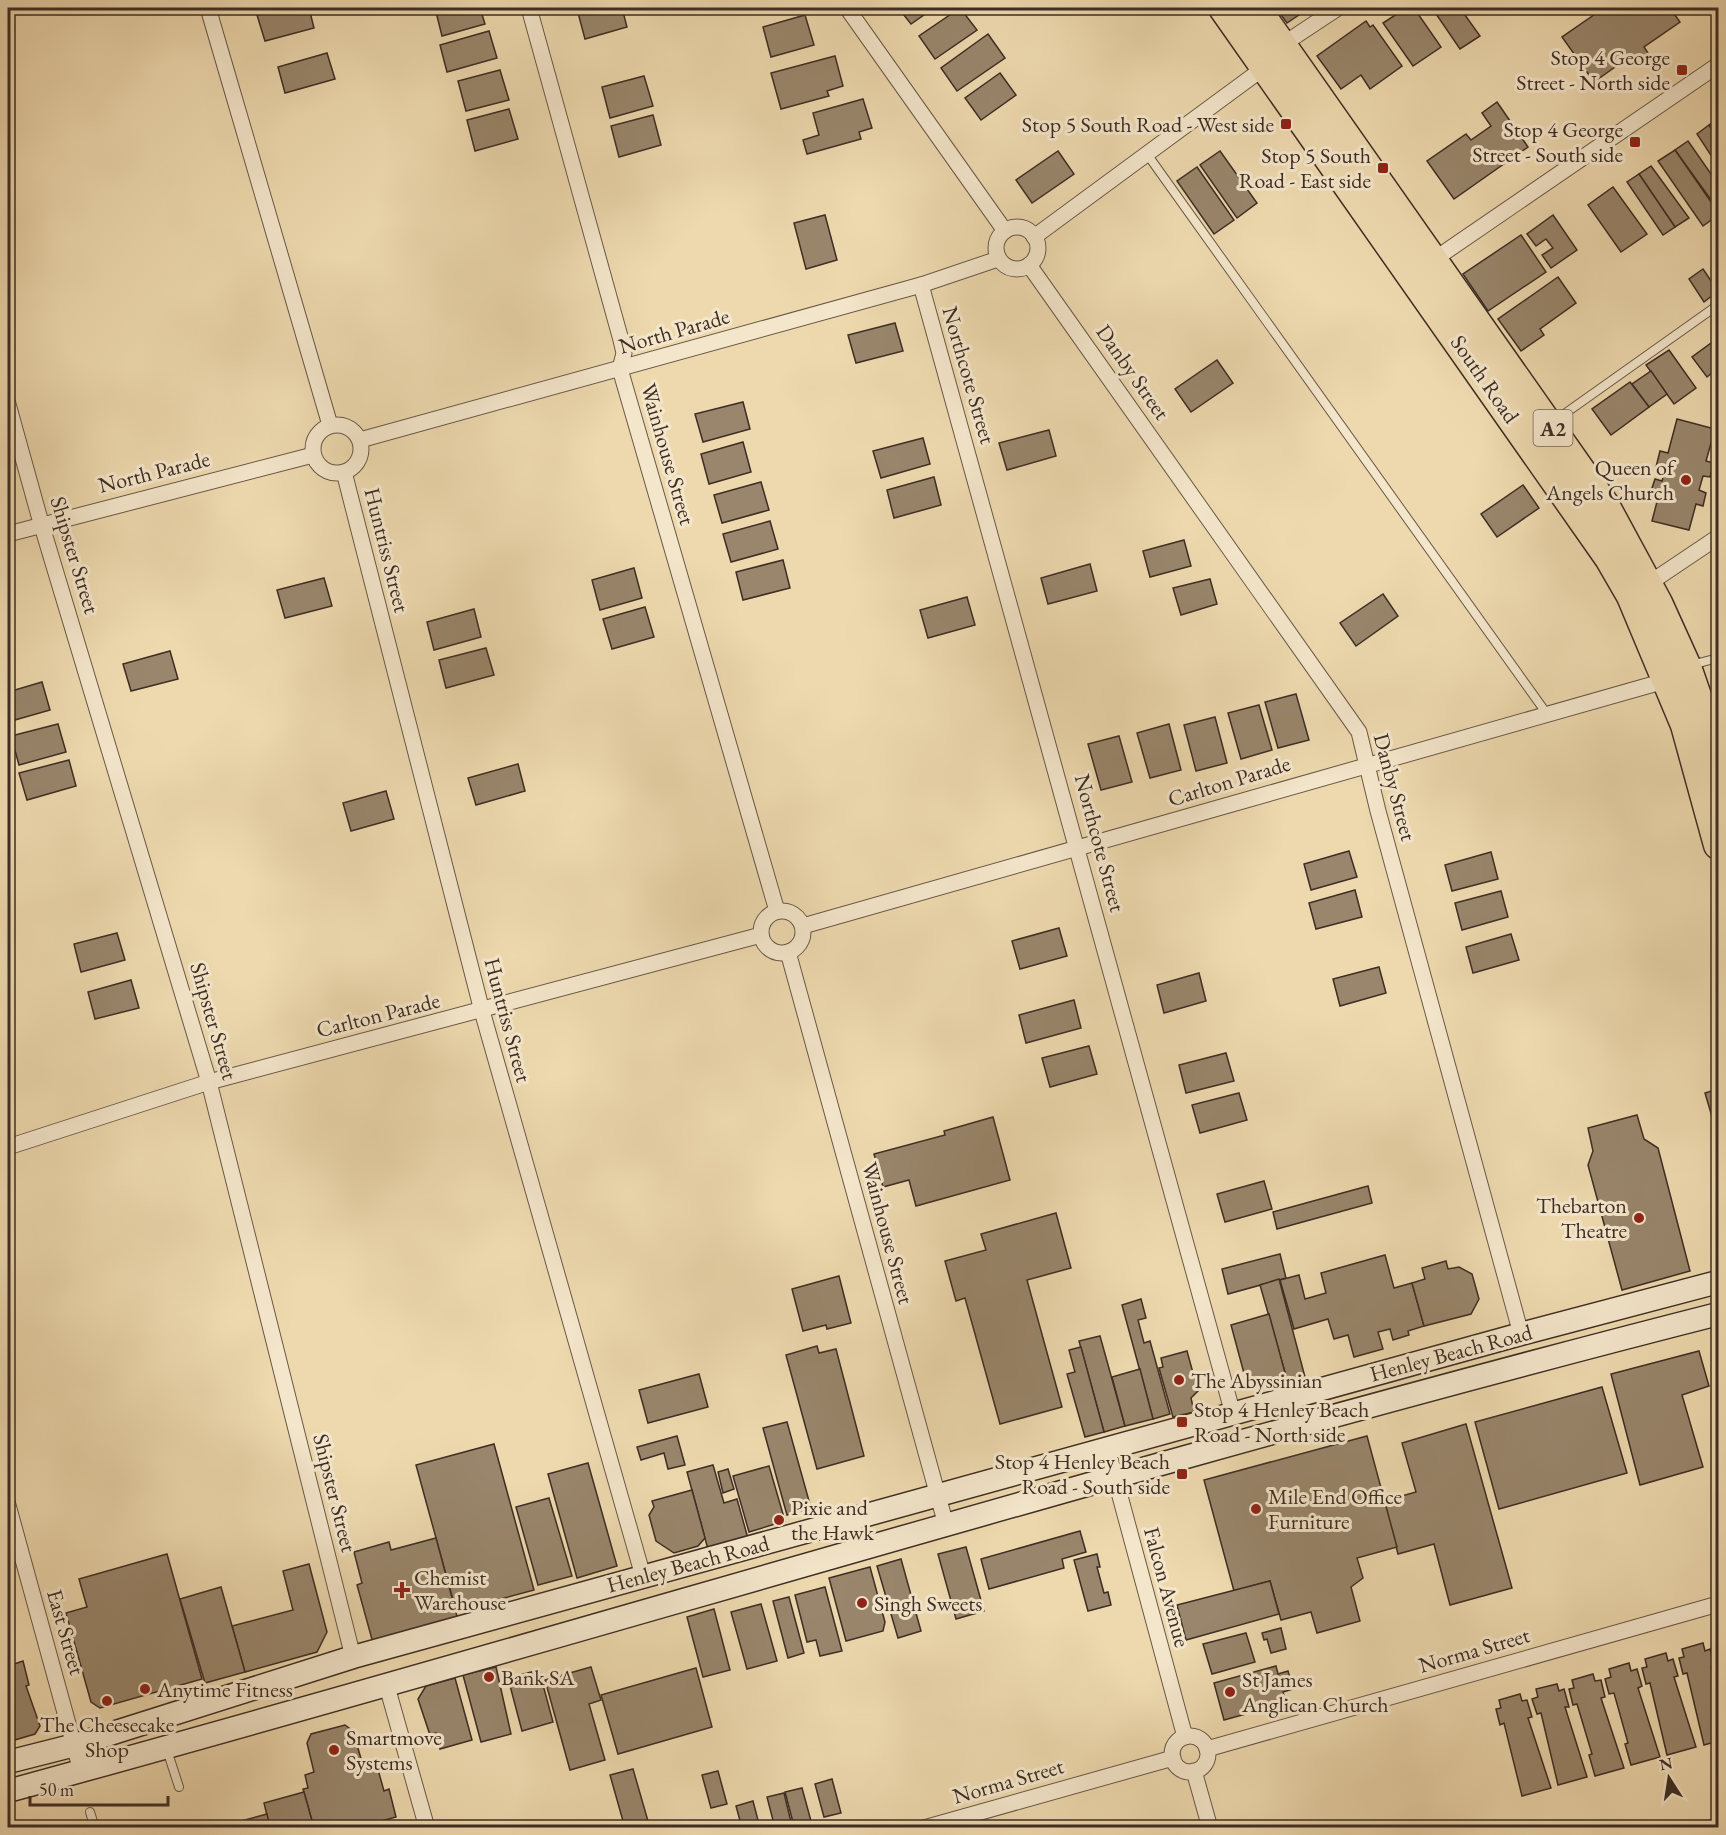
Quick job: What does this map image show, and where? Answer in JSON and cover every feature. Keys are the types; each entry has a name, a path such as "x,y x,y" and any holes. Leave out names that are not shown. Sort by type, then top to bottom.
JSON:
{"highway":[{"name":"South Road","path":"1223,8 1265,67 1550,424 1605,505 1648,584 1677,674 1685,725 1719,845"},
{"name":"South Road","path":"1256,8 1336,126 1609,558 1677,674 1719,757"}],"main road":[{"name":"Henley Beach Road","path":"8,1762 75,1745 353,1657 1716,1282"},
{"name":"Henley Beach Road","path":"8,1791 167,1748 386,1683 1114,1477 1719,1314"}],"street":[{"path":"208,8 330,425"},
{"name":"Wainhouse Street","path":"529,8 621,340 624,353 620,369 777,911"},
{"path":"847,8 1005,231"},
{"path":"1034,237 1265,67 1282,45 1338,8"},
{"path":"1423,266 1719,64"},
{"path":"1018,227 1034,237 1037,252 1029,265 1015,269 1005,266 998,259 996,247 1005,231 1018,227"},
{"name":"North Parade","path":"360,440 921,285 998,259"},
{"name":"Danby Street","path":"1029,265 1359,732 1521,1334"},
{"name":"Northcote Street","path":"921,285 1233,1414"},
{"name":"Shipster Street","path":"8,404 41,523 209,1082 353,1657"},
{"path":"339,424 352,430 360,440 361,452 355,465 344,472 330,472 318,465 313,455 312,446 317,433 330,425 339,424"},
{"name":"North Parade","path":"8,534 41,523 313,455"},
{"name":"Huntriss Street","path":"344,472 482,1011 643,1576"},
{"path":"1648,584 1719,537"},
{"name":"Carlton Parade","path":"803,926 1078,850 1677,674"},
{"path":"777,911 788,911 798,917 803,926 803,937 798,946 788,952 777,952 766,946 761,935 762,925 768,916 777,911"},
{"name":"Carlton Parade","path":"8,1147 209,1082 761,935"},
{"name":"Wainhouse Street","path":"788,952 945,1525"},
{"name":"Falcon Avenue","path":"1107,1448 1185,1737"},
{"name":"East Street","path":"8,1505 81,1771"},
{"name":"Norma Street","path":"1207,1749 1719,1604"},
{"path":"386,1683 427,1827"},
{"path":"1185,1737 1201,1740 1207,1749 1204,1765 1194,1771 1184,1770 1173,1758 1176,1743 1185,1737"},
{"name":"Norma Street","path":"924,1827 1173,1758"},
{"path":"1194,1771 1210,1827"}],"lane":[{"path":"1147,154 1547,714"},
{"path":"1550,424 1719,305"},
{"path":"1677,674 1719,657"},
{"path":"167,1748 179,1787"},
{"path":"90,1812 95,1827"}],"building":[{"path":"283,8 309,8 314,28 265,41 257,15"},
{"path":"435,8 480,8 485,24 442,36"},
{"path":"622,8 627,27 585,39 577,9"},
{"path":"934,8 911,24 900,10"},
{"path":"960,8 977,30 935,59 919,36"},
{"path":"1276,8 1309,8 1287,23"},
{"path":"1406,8 1414,8 1441,47 1413,66 1383,23"},
{"path":"1432,8 1460,8 1480,36 1460,49"},
{"path":"1604,8 1670,8 1680,22 1644,47 1648,53 1636,61 1632,55 1594,82 1562,37"},
{"path":"805,15 814,45 771,57 763,27"},
{"path":"1366,21 1370,27 1373,25 1402,66 1370,89 1361,75 1341,89 1317,56"},
{"path":"489,31 497,58 447,72 440,45"},
{"path":"988,34 1005,58 957,91 941,68"},
{"path":"327,53 335,79 285,93 278,67"},
{"path":"835,56 843,86 827,91 829,96 781,109 771,73"},
{"path":"500,70 509,100 466,111 458,81"},
{"path":"1000,73 1016,95 981,120 965,98"},
{"path":"644,76 653,106 610,118 602,87"},
{"path":"863,99 872,128 859,132 861,139 807,154 803,140 819,135 813,113"},
{"path":"1497,102 1528,147 1454,199 1427,161 1466,134 1471,140 1491,126 1482,113"},
{"path":"509,109 518,139 475,151 467,120"},
{"path":"653,115 661,145 619,157 611,126"},
{"path":"1718,119 1718,139 1709,125"},
{"path":"1709,125 1718,139 1718,166 1697,134"},
{"path":"1688,141 1718,184 1718,201 1714,204 1675,150"},
{"path":"1675,150 1718,212 1718,215 1703,226 1658,161"},
{"path":"1058,151 1074,174 1032,203 1016,180"},
{"path":"1220,151 1257,203 1237,218 1200,165"},
{"path":"1651,166 1689,218 1675,227 1639,174"},
{"path":"1197,167 1234,220 1214,234 1177,181"},
{"path":"1639,174 1675,227 1663,235 1627,182"},
{"path":"1613,187 1647,234 1621,252 1588,205"},
{"path":"825,215 837,260 806,269 794,223"},
{"path":"1553,215 1577,250 1551,268 1542,255 1553,248 1546,239 1536,246 1527,234"},
{"path":"1521,235 1546,272 1488,311 1463,274"},
{"path":"1703,269 1718,291 1704,302 1689,279"},
{"path":"1558,277 1576,303 1540,329 1544,335 1521,351 1498,319"},
{"path":"895,323 903,351 856,363 848,335"},
{"path":"1718,338 1718,368 1707,377 1692,357"},
{"path":"1669,350 1696,388 1674,404 1646,365"},
{"path":"1217,360 1233,383 1191,412 1175,389"},
{"path":"1651,371 1667,394 1649,407 1632,384"},
{"path":"1630,382 1649,407 1611,435 1592,409"},
{"path":"743,402 750,429 703,442 695,414"},
{"path":"1677,419 1715,429 1706,461 1714,463 1710,477 1703,476 1699,490 1706,493 1703,506 1696,504 1689,530 1652,521 1659,494 1651,491 1655,479 1662,481 1665,470 1656,467 1660,451 1668,453"},
{"path":"1049,430 1056,456 1007,470 999,443"},
{"path":"923,438 930,464 881,478 873,451"},
{"path":"743,442 751,472 709,484 701,454"},
{"path":"934,477 941,505 894,518 887,490"},
{"path":"761,482 769,510 722,523 714,495"},
{"path":"1523,485 1539,508 1497,537 1481,514"},
{"path":"770,521 778,549 731,562 723,534"},
{"path":"1184,540 1191,566 1150,577 1143,551"},
{"path":"783,560 790,588 743,600 736,572"},
{"path":"1090,564 1097,591 1048,604 1041,578"},
{"path":"634,568 642,598 600,610 592,580"},
{"path":"324,578 332,606 285,618 277,590"},
{"path":"1210,579 1217,604 1181,615 1173,588"},
{"path":"1383,594 1398,616 1356,646 1340,623"},
{"path":"967,597 975,625 928,638 920,610"},
{"path":"645,607 654,637 612,649 603,619"},
{"path":"474,609 481,637 434,650 427,622"},
{"path":"486,648 494,675 446,688 439,660"},
{"path":"170,651 178,679 131,691 123,664"},
{"path":"42,682 50,710 8,722 8,692"},
{"path":"1296,694 1309,740 1278,748 1265,702"},
{"path":"1259,705 1272,750 1241,759 1228,713"},
{"path":"1215,717 1227,763 1196,771 1184,725"},
{"path":"58,724 66,752 19,765 11,736"},
{"path":"1169,724 1181,770 1150,778 1137,733"},
{"path":"1119,736 1132,782 1101,790 1088,744"},
{"path":"69,760 76,786 27,800 19,773"},
{"path":"518,764 525,791 476,805 468,778"},
{"path":"386,791 394,819 351,831 343,803"},
{"path":"1349,851 1357,877 1311,890 1304,864"},
{"path":"1491,852 1498,879 1452,891 1445,865"},
{"path":"1355,890 1362,917 1316,929 1309,903"},
{"path":"1501,891 1508,917 1462,930 1455,903"},
{"path":"1059,928 1067,956 1020,969 1012,941"},
{"path":"117,933 125,960 81,972 74,944"},
{"path":"1511,934 1519,960 1473,973 1466,947"},
{"path":"1379,967 1386,993 1340,1006 1333,979"},
{"path":"1199,973 1206,1001 1164,1013 1157,985"},
{"path":"131,980 139,1008 95,1019 88,992"},
{"path":"1074,1000 1081,1028 1026,1043 1019,1015"},
{"path":"1089,1046 1097,1074 1050,1087 1042,1058"},
{"path":"1226,1053 1234,1081 1186,1093 1179,1065"},
{"path":"1718,1089 1718,1137 1705,1093"},
{"path":"1239,1093 1247,1120 1200,1133 1192,1105"},
{"name":"Thebarton Theatre","path":"1637,1115 1644,1139 1658,1148 1690,1271 1622,1290 1588,1165 1593,1151 1588,1128"},
{"path":"993,1117 1010,1180 916,1206 909,1180 883,1187 874,1154 945,1135 944,1131"},
{"path":"1264,1181 1272,1209 1225,1222 1217,1194"},
{"path":"1368,1186 1372,1203 1277,1229 1273,1212"},
{"path":"1056,1213 1071,1268 1027,1280 1062,1407 1000,1424 965,1298 956,1301 945,1261 986,1250 981,1234"},
{"path":"1280,1254 1286,1278 1228,1294 1222,1269"},
{"path":"1385,1255 1394,1288 1412,1283 1424,1326 1408,1331 1409,1335 1393,1340 1390,1329 1378,1332 1383,1349 1354,1357 1348,1335 1334,1339 1328,1319 1294,1329 1280,1280 1299,1275 1305,1299 1326,1293 1321,1273"},
{"path":"1446,1261 1448,1269 1459,1267 1472,1274 1479,1299 1471,1314 1424,1326 1412,1283 1425,1279 1422,1268"},
{"path":"839,1276 851,1323 827,1329 826,1325 803,1331 792,1289"},
{"path":"1279,1279 1305,1377 1288,1383 1260,1285"},
{"path":"1141,1299 1146,1318 1138,1320 1144,1343 1150,1341 1170,1414 1153,1419 1122,1305"},
{"path":"1269,1314 1287,1380 1263,1387 1245,1377 1231,1325"},
{"path":"1100,1336 1125,1426 1104,1432 1079,1341"},
{"path":"817,1346 819,1353 836,1349 864,1456 817,1469 786,1355"},
{"path":"1081,1347 1104,1432 1085,1437 1067,1374 1075,1372 1069,1350"},
{"name":"The Abyssinian","path":"1187,1351 1198,1391 1191,1398 1194,1412 1173,1417 1159,1368 1163,1367 1161,1358"},
{"path":"1699,1351 1709,1386 1682,1395 1703,1467 1640,1485 1611,1374"},
{"path":"1140,1369 1153,1419 1125,1426 1112,1377"},
{"path":"699,1374 708,1407 648,1423 639,1390"},
{"path":"1602,1387 1627,1473 1499,1509 1475,1422"},
{"path":"787,1422 811,1508 787,1515 763,1428"},
{"path":"1466,1424 1512,1588 1450,1605 1434,1544 1398,1554 1384,1501 1416,1492 1402,1443"},
{"path":"677,1436 685,1465 668,1469 664,1453 641,1460 637,1447"},
{"path":"1367,1436 1397,1547 1357,1558 1363,1578 1351,1587 1360,1621 1317,1633 1311,1612 1281,1620 1270,1581 1234,1591 1204,1480"},
{"path":"494,1444 534,1590 456,1611 416,1465"},
{"path":"588,1463 617,1566 577,1578 548,1474"},
{"path":"713,1465 724,1503 737,1499 749,1542 709,1553 687,1472"},
{"path":"769,1466 785,1521 749,1532 733,1476"},
{"path":"728,1469 734,1489 723,1493 718,1472"},
{"path":"692,1490 705,1538 698,1546 674,1553 656,1541 649,1515 654,1507 652,1501"},
{"path":"549,1498 572,1576 538,1585 516,1507"},
{"path":"1080,1531 1086,1552 1062,1559 1064,1568 989,1589 981,1559"},
{"path":"436,1538 458,1620 373,1643 357,1585 362,1583 354,1552 389,1542 391,1550"},
{"path":"966,1547 984,1611 956,1619 938,1554"},
{"path":"167,1554 202,1679 100,1708 91,1702 66,1613 87,1607 79,1579"},
{"path":"1097,1554 1100,1567 1097,1567 1104,1593 1108,1592 1111,1605 1088,1611 1074,1560"},
{"path":"901,1559 921,1631 898,1638 877,1566"},
{"path":"309,1564 327,1632 317,1652 245,1672 232,1626 293,1610 283,1571"},
{"path":"870,1567 885,1622 883,1631 846,1641 829,1578"},
{"path":"1270,1581 1279,1614 1186,1640 1177,1605"},
{"path":"221,1587 245,1672 205,1683 180,1599"},
{"path":"825,1587 842,1651 820,1656 816,1640 807,1642 795,1595"},
{"path":"789,1597 804,1653 788,1658 773,1601"},
{"path":"761,1604 777,1661 747,1669 731,1612"},
{"path":"714,1609 730,1670 703,1677 687,1617"},
{"path":"1281,1628 1286,1649 1271,1653 1267,1639 1264,1640 1262,1633"},
{"path":"1246,1633 1255,1662 1212,1674 1203,1644"},
{"path":"1703,1643 1705,1651 1710,1649 1715,1666 1711,1667 1718,1694 1718,1741 1704,1745 1687,1673 1683,1674 1679,1658 1684,1657 1682,1649"},
{"path":"1666,1653 1668,1661 1673,1659 1678,1676 1674,1677 1696,1747 1667,1755 1650,1683 1646,1684 1642,1668 1647,1667 1645,1659"},
{"path":"23,1661 29,1685 26,1686 40,1726 35,1734 8,1742 8,1666"},
{"path":"1629,1663 1631,1671 1637,1669 1642,1686 1638,1688 1660,1757 1631,1765 1625,1744 1628,1743 1614,1693 1609,1694 1605,1679 1611,1677 1609,1669"},
{"path":"1276,1666 1278,1674 1288,1671 1293,1689 1283,1692 1286,1703 1224,1720 1214,1683"},
{"path":"496,1667 511,1734 481,1742 463,1675"},
{"path":"591,1667 601,1700 589,1704 605,1760 570,1770 545,1680"},
{"path":"696,1668 712,1727 618,1754 601,1695"},
{"path":"539,1670 553,1722 522,1731 508,1678"},
{"path":"1593,1674 1595,1681 1601,1680 1605,1697 1601,1698 1624,1768 1595,1776 1589,1755 1592,1754 1577,1704 1573,1705 1569,1689 1574,1688 1572,1680"},
{"path":"455,1678 472,1740 440,1749 436,1733 430,1735 418,1699 426,1686"},
{"path":"1557,1684 1559,1691 1564,1689 1569,1707 1565,1707 1587,1777 1558,1785 1541,1713 1537,1714 1532,1699 1538,1697 1536,1689"},
{"path":"1520,1694 1522,1701 1527,1700 1532,1717 1528,1718 1551,1788 1522,1796 1504,1723 1500,1725 1496,1709 1501,1708 1499,1700"},
{"path":"345,1725 353,1731 364,1769 377,1766 384,1791 389,1789 396,1817 356,1828 314,1828 303,1789 308,1788 305,1775 314,1772 307,1743 311,1734"},
{"path":"633,1769 650,1828 625,1828 610,1775"},
{"path":"718,1771 727,1804 711,1808 702,1775"},
{"path":"832,1779 841,1813 824,1817 815,1784"},
{"path":"802,1788 811,1821 794,1826 785,1792"},
{"path":"304,1792 314,1828 270,1828 264,1803"},
{"path":"784,1793 792,1826 775,1828 767,1797"},
{"path":"753,1801 760,1828 742,1828 736,1806"},
{"path":"267,1814 270,1828 219,1827"},
{"path":"1718,1818 1718,1828 1695,1828 1694,1824"}],"place":[{"name":"Stop 4 George Street - North side","path":"1682,70"},
{"name":"Stop 5 South Road - West side","path":"1286,124"},
{"name":"Stop 4 George Street - South side","path":"1635,142"},
{"name":"Stop 5 South Road - East side","path":"1383,168"},
{"name":"Queen of Angels Church","path":"1686,480"},
{"name":"Thebarton Theatre","path":"1639,1218"},
{"name":"The Abyssinian","path":"1179,1380"},
{"name":"Stop 4 Henley Beach Road - North side","path":"1182,1422"},
{"name":"Stop 4 Henley Beach Road - South side","path":"1182,1474"},
{"name":"Mile End Office Furniture","path":"1256,1509"},
{"name":"Pixie and the Hawk","path":"779,1520"},
{"name":"Chemist Warehouse","path":"402,1590"},
{"name":"Singh Sweets","path":"862,1603"},
{"name":"Bank SA","path":"489,1677"},
{"name":"Anytime Fitness","path":"145,1689"},
{"name":"St James Anglican Church","path":"1230,1692"},
{"name":"The Cheesecake Shop","path":"107,1701"},
{"name":"Smartmove Systems","path":"334,1750"}]}
